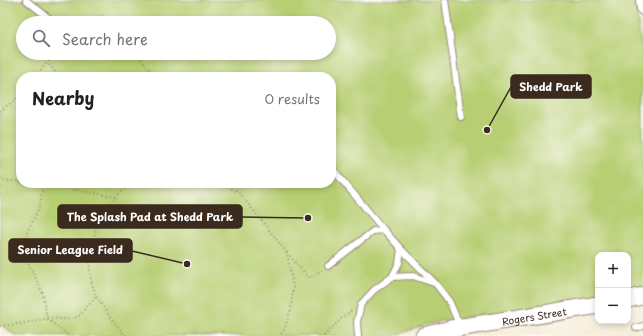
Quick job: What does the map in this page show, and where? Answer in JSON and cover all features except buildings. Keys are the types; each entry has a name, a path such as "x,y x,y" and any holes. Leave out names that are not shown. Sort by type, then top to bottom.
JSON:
{"main road":[{"path":"631,298 643,296"},
{"name":"Rogers Street","path":"424,336 595,306"}],"street":[{"path":"642,0 643,9"}],"lane":[{"path":"26,0 46,16"},
{"path":"444,0 461,116"},
{"path":"336,173 401,249 435,283 449,302 455,331"},
{"path":"328,266 373,231 384,230"},
{"path":"358,336 357,322 361,304 374,290 392,277 399,262 401,249"},
{"path":"392,277 413,276 435,283"},
{"path":"636,328 643,326"}],"path":[{"path":"40,72 49,60"},
{"path":"49,60 49,64 54,71"},
{"path":"142,60 152,72"},
{"path":"0,111 16,99"},
{"path":"0,180 16,182"},
{"path":"43,188 39,209 28,228 24,246 28,264 42,292 47,319 69,336"},
{"path":"60,188 116,197"},
{"path":"125,188 112,201 101,218 93,237 89,256 90,277 97,296 105,310 126,336"},
{"path":"229,188 238,193"},
{"path":"234,188 308,278 328,266"},
{"path":"280,336 284,330 291,309 292,287 287,253"},
{"path":"0,326 47,319 65,319 78,316 97,296"},
{"path":"324,336 343,317 361,304"}],"green space":[{"path":"0,0 635,0 643,60 643,287 631,290 631,252 595,252 595,299 574,303 445,320 394,336 16,336 0,324"}],"place":[{"name":"Shedd Park","path":"487,130"},
{"name":"The Splash Pad at Shedd Park","path":"308,218"},
{"name":"Senior League Field","path":"187,264"}]}
